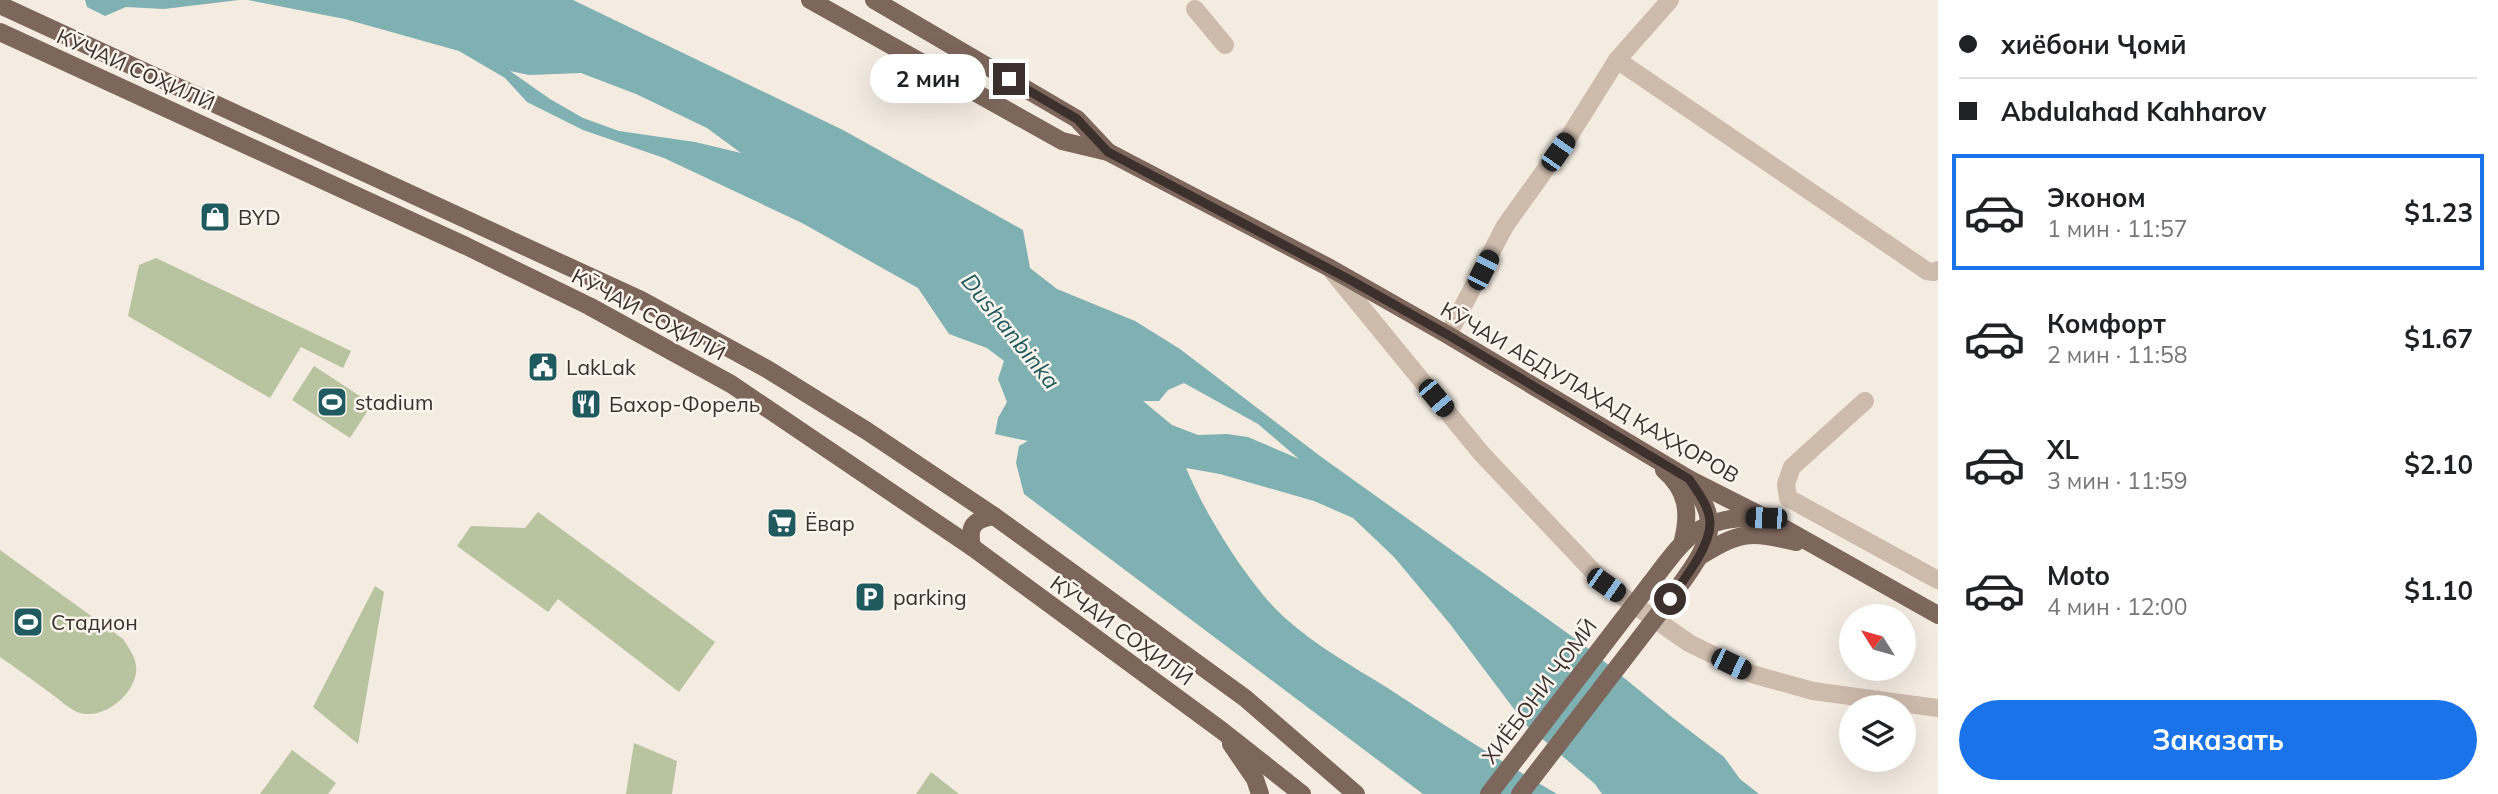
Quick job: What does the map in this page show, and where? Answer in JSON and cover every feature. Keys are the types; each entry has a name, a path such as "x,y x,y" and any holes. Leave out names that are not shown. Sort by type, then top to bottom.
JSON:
{"main road":[{"path":"810,0 1062,141 1108,152"},
{"path":"874,0 1077,119 1108,152"},
{"path":"0,5 641,299 767,369 867,430 994,516 1245,698 1356,794"},
{"name":"КӮЧАИ СОҲИЛӢ","path":"0,32 466,246 589,306 731,384 972,547 1221,730 1302,794"},
{"name":"КӮЧАИ АБДУЛАҲАД ҚАҲҲОРОВ","path":"1108,152 1330,268 1689,479 1766,518 1938,615"},
{"path":"1640,450 1672,478 1683,496 1688,519 1684,540"},
{"path":"1520,794 1700,556 1710,523 1705,505 1689,479"},
{"path":"972,547 970,534 973,526 981,519 994,516"},
{"name":"ХИЁБОНИ ҶОМӢ","path":"1489,794 1684,540 1710,523 1745,517 1766,518"},
{"path":"1700,556 1724,541 1745,534 1775,537 1821,550"},
{"path":"1221,730 1255,779 1260,794"}],"street":[{"path":"1448,335 1505,226 1570,135 1617,60 1670,0"},
{"path":"1195,9 1226,45"},
{"path":"1617,60 1927,271 1938,270"},
{"name":"КӮЧАИ АБДУЛАҲАД ҚАҲҲОРОВ","path":"1330,268 1481,453 1606,585 1689,643 1752,674 1813,691 1938,708"},
{"path":"1865,401 1792,467 1786,484 1788,498 1938,580"}],"green space":[{"path":"156,258 351,351 343,368 301,347 270,398 128,316 139,265"},
{"name":"stadium","path":"314,366 372,404 350,438 292,400"},
{"path":"538,512 715,642 679,692 558,599 548,612 457,546 471,526 525,528"},
{"path":"0,550 123,639 135,659 136,673 128,691 113,706 94,714 75,711 0,657"},
{"path":"375,586 384,592 358,744 313,707"},
{"path":"634,743 677,761 672,794 626,794"},
{"path":"292,750 336,783 328,794 260,794"},
{"path":"931,772 959,794 916,794"}],"water":[{"path":"85,0 239,0 164,9 126,7 105,16 87,7"},
{"name":"Dushanbinka","path":"248,0 573,0 843,130 1023,230 1030,268 1057,289 1135,321 1180,349 1320,456 1584,645 1724,757 1740,779 1759,794 1602,794 1595,784 1526,725 1450,624 1394,557 1353,518 1314,501 1220,474 1186,468 1204,506 1242,568 1285,618 1334,655 1557,794 1423,794 1024,494 1016,463 1019,446 1028,441 995,434 998,418 1007,402 998,379 1004,361 987,348 949,334 918,288 802,223 664,158 583,130 527,102 505,78 459,51 345,19","holes":["510,71 529,75 581,73 636,94 707,128 741,153 695,142 619,131 583,118","1184,383 1258,424 1299,459 1248,437 1227,434 1198,435 1172,425 1143,401 1159,401 1168,390"]}],"place":[{"name":"BYD","path":"215,217"},
{"name":"LakLak","path":"543,367"},
{"name":"stadium","path":"332,402"},
{"name":"Бахор-Форель","path":"586,404"},
{"name":"Ёвар","path":"782,523"},
{"name":"parking","path":"870,597"},
{"name":"Стадион","path":"28,622"}],"route":[{"path":"1009,79 1077,119 1108,152 1330,268 1689,479 1705,505 1710,523 1700,556 1670,599"}]}
